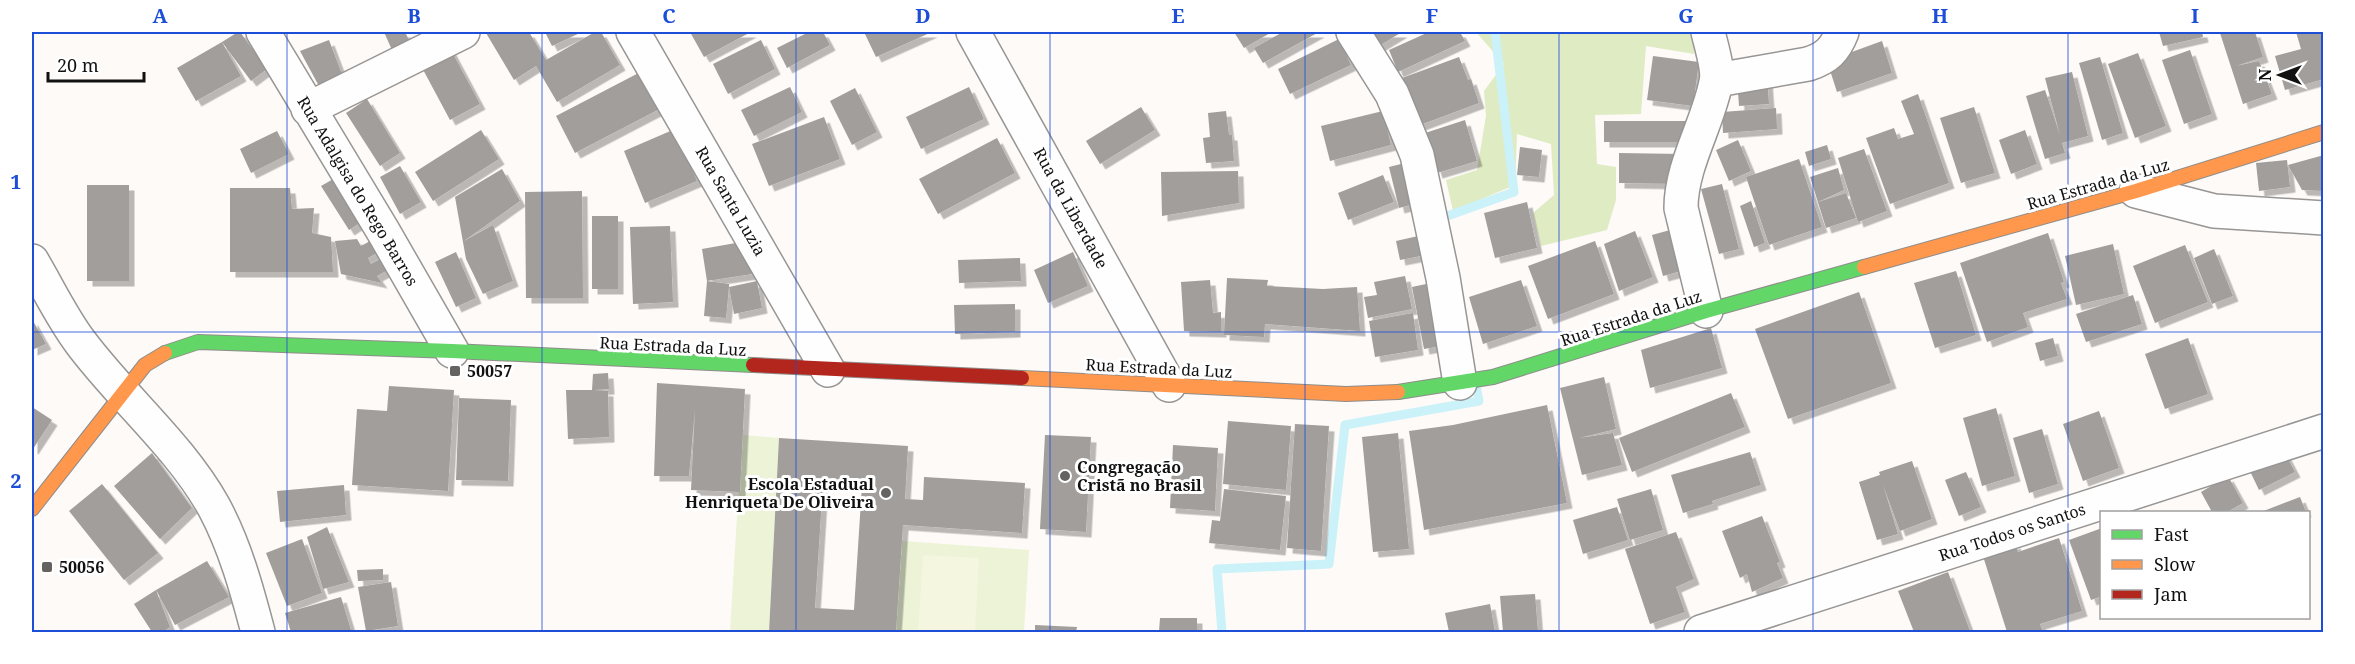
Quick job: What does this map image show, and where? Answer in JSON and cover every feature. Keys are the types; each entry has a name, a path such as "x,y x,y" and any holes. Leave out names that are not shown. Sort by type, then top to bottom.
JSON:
{"main road":[{"name":"Rua Estrada da Luz","path":"32,509 145,365 175,348 198,342 452,351 1346,394 1400,392 1460,383 1510,372 1706,311 2136,191 2324,132"}],"street":[{"name":"Rua Adalgisa do Rego Barros","path":"263,32 383,231 452,351"},
{"path":"308,109 463,32"},
{"name":"Rua Santa Luzia","path":"633,32 828,370"},
{"name":"Rua da Liberdade","path":"973,32 1169,385"},
{"path":"1353,32 1392,94 1417,155 1443,278 1460,383"},
{"path":"1706,311 1681,201 1686,177 1717,80 1708,32"},
{"path":"1717,80 1823,60 1833,51 1842,32"},
{"path":"2136,191 2214,212 2324,218"},
{"path":"32,261 80,342 156,430 196,480 213,506 227,533 258,633"},
{"name":"Rua Todos os Santos","path":"1701,633 2324,431"}],"green space":[{"path":"1476,32 1695,32 1694,54 1646,46 1641,114 1595,115 1597,164 1616,167 1616,200 1607,230 1541,246 1533,213 1554,195 1551,144 1517,134 1515,185 1453,211 1446,180 1477,170 1486,116 1484,91 1504,64"},
{"path":"742,435 779,438 769,632 730,632"},
{"path":"902,541 1029,550 1024,632 896,632"},
{"path":"923,555 979,558 975,632 918,632"}],"building":[{"path":"238,32 267,69 251,81 222,42"},
{"path":"384,32 405,32 410,42 392,50"},
{"path":"529,32 546,60 595,32 601,32 620,65 557,102 536,66 514,80 486,33"},
{"path":"545,32 582,32 552,46"},
{"path":"690,32 751,32 704,57"},
{"path":"809,32 823,32 830,45 787,68 777,48"},
{"path":"864,32 932,32 876,57"},
{"path":"1234,32 1272,32 1244,48"},
{"path":"1283,32 1319,32 1263,63 1254,48"},
{"path":"1370,32 1402,32 1379,46"},
{"path":"1429,32 1460,32 1465,41 1398,72 1389,50"},
{"path":"2159,32 2202,32 2203,37 2163,46"},
{"path":"2255,32 2263,57 2236,66 2259,61 2272,94 2243,104 2220,33"},
{"path":"2296,32 2323,32 2324,79 2285,90 2275,56 2301,49"},
{"path":"1339,39 1351,65 1290,94 1278,69"},
{"path":"329,40 343,77 320,88 300,51"},
{"path":"761,40 775,69 728,94 713,64"},
{"path":"1882,41 1892,73 1837,92 1827,61"},
{"path":"222,42 241,76 196,101 177,68"},
{"path":"450,48 480,104 450,120 420,64"},
{"path":"2190,50 2212,114 2184,124 2162,60"},
{"path":"2138,53 2166,126 2135,138 2108,64"},
{"path":"1653,56 1699,62 1693,106 1647,100"},
{"path":"1459,57 1468,80 1471,79 1479,103 1420,125 1402,78"},
{"path":"2100,57 2123,133 2102,140 2079,63"},
{"path":"652,66 671,103 575,153 556,116"},
{"path":"2072,72 2088,136 2062,143 2065,153 2045,159 2026,96 2045,90 2060,135 2045,78"},
{"path":"1767,76 1769,104 1739,106 1737,78"},
{"path":"790,87 802,112 754,136 741,110"},
{"path":"969,87 984,119 921,149 906,117"},
{"path":"855,88 877,132 852,145 830,101"},
{"path":"1918,94 1949,183 1890,204 1866,138 1894,128 1898,139 1914,134 1901,101"},
{"path":"367,99 400,153 380,166 346,113"},
{"path":"1141,107 1155,130 1100,164 1086,141"},
{"path":"1974,107 1995,173 1961,183 1940,118"},
{"path":"1776,108 1777,129 1723,133 1722,112"},
{"path":"1226,111 1229,135 1232,135 1234,161 1206,163 1203,138 1210,137 1208,113"},
{"path":"1383,111 1391,145 1330,161 1321,126"},
{"path":"824,117 840,159 769,186 752,144"},
{"path":"1465,120 1477,161 1437,173 1425,133"},
{"path":"1604,121 1691,121 1691,142 1604,142"},
{"path":"675,129 697,181 645,203 624,151"},
{"path":"481,130 499,159 433,201 415,172"},
{"path":"2025,130 2037,164 2011,174 1999,140"},
{"path":"277,131 289,154 251,173 240,149"},
{"path":"997,138 1015,173 938,214 919,179"},
{"path":"1738,140 1751,171 1729,181 1716,150"},
{"path":"1827,145 1831,159 1809,166 1805,152"},
{"path":"1520,147 1542,150 1539,177 1517,175"},
{"path":"1864,149 1887,211 1858,222 1838,158"},
{"path":"1619,153 1682,154 1682,184 1619,183"},
{"path":"2324,155 2324,191 2302,190 2288,165"},
{"path":"1799,159 1822,227 1769,245 1746,177"},
{"path":"2287,160 2290,187 2259,191 2256,163"},
{"path":"1409,162 1418,203 1399,208 1389,167"},
{"path":"400,166 421,202 400,214 380,177"},
{"path":"1838,168 1844,190 1818,202 1846,193 1856,218 1826,228 1810,177"},
{"path":"502,169 520,201 464,241 493,225 513,281 483,294 466,259 455,197"},
{"path":"1238,171 1239,203 1162,216 1161,172"},
{"path":"342,174 369,217 349,230 321,186"},
{"path":"1383,175 1394,202 1348,220 1338,193"},
{"path":"1722,184 1739,249 1719,254 1701,189"},
{"path":"87,185 129,185 129,281 87,281"},
{"path":"230,188 290,188 292,209 314,208 312,233 331,237 333,272 230,272"},
{"path":"582,191 583,298 526,298 525,192"},
{"path":"1751,201 1765,243 1754,247 1740,206"},
{"path":"1527,202 1537,248 1495,258 1484,213"},
{"path":"592,216 618,216 618,289 592,289"},
{"path":"670,226 673,302 633,304 630,227"},
{"path":"1681,227 1692,268 1663,276 1652,235"},
{"path":"1635,231 1653,277 1619,291 1604,244"},
{"path":"2048,233 2064,282 2061,283 2067,299 2023,313 2028,327 1987,342 1960,263"},
{"path":"1427,234 1431,254 1400,260 1396,241"},
{"path":"381,235 388,247 368,258 371,264 391,253 397,265 377,276 382,283 341,274 335,241 357,239 361,246"},
{"path":"747,241 752,274 707,281 702,249"},
{"path":"1595,241 1614,294 1548,319 1528,266"},
{"path":"2113,244 2124,294 2076,305 2065,256"},
{"path":"2185,245 2208,302 2155,323 2133,266"},
{"path":"2214,249 2233,296 2212,304 2194,258"},
{"path":"456,252 476,298 456,307 435,262"},
{"path":"1073,252 1088,286 1048,303 1034,270"},
{"path":"1020,258 1021,281 959,283 958,260"},
{"path":"1956,271 1976,335 1935,348 1914,283"},
{"path":"1405,276 1412,309 1368,318 1364,297 1377,295 1374,282"},
{"path":"1227,278 1268,280 1267,286 1323,289 1357,287 1360,331 1265,324 1264,337 1224,335"},
{"path":"1210,280 1213,313 1221,312 1221,332 1184,331 1181,282"},
{"path":"1521,280 1537,326 1483,344 1469,297"},
{"path":"707,281 729,284 726,318 704,316"},
{"path":"757,281 762,308 734,314 729,287"},
{"path":"1440,281 1452,344 1424,349 1412,287"},
{"path":"1859,292 1891,383 1788,419 1755,329"},
{"path":"2133,295 2142,324 2086,342 2076,314"},
{"path":"1015,304 1015,332 955,334 954,305"},
{"path":"1413,313 1418,350 1375,357 1369,321"},
{"path":"32,319 46,344 32,350"},
{"path":"1711,328 1722,368 1650,388 1641,350"},
{"path":"2053,338 2058,356 2040,361 2035,343"},
{"path":"2188,338 2208,394 2165,409 2145,354"},
{"path":"608,373 609,389 595,390 608,391 609,437 568,439 566,390 592,390 593,374"},
{"path":"1604,377 1616,429 1579,438 1613,433 1622,465 1582,475 1560,388"},
{"path":"657,383 745,389 740,492 691,490 695,409 689,476 654,476"},
{"path":"389,386 454,390 448,491 352,485 357,409 387,411"},
{"path":"1731,393 1745,427 1632,472 1619,438"},
{"path":"459,398 511,400 508,481 456,480"},
{"path":"1547,405 1567,503 1424,530 1409,431 1453,425"},
{"path":"32,407 52,420 33,449 32,448"},
{"path":"1996,408 2015,476 1982,486 1963,418"},
{"path":"2099,411 2119,468 2083,481 2063,424"},
{"path":"1228,421 1291,426 1286,490 1223,484"},
{"path":"1295,424 1329,426 1321,551 1287,548"},
{"path":"2042,429 2058,484 2029,493 2013,438"},
{"path":"1398,433 1409,549 1373,552 1362,437"},
{"path":"1045,435 1091,437 1086,532 1040,529"},
{"path":"779,438 908,446 905,499 923,500 924,477 1025,483 1022,533 903,525 896,632 769,632","holes":["823,482 862,485 854,610 815,608"]},
{"path":"1173,445 1218,448 1215,511 1170,508"},
{"path":"2283,449 2295,472 2259,490 2248,467"},
{"path":"1750,452 1761,485 1683,513 1671,475"},
{"path":"152,453 192,508 160,539 114,486"},
{"path":"1912,461 1932,519 1900,531 1883,485 1898,534 1877,540 1859,482 1880,475 1879,472"},
{"path":"1966,472 1981,507 1959,516 1945,480"},
{"path":"2228,476 2243,503 2229,511 2211,511 2201,492"},
{"path":"102,484 158,553 124,580 69,511"},
{"path":"344,485 346,515 280,522 277,491"},
{"path":"1224,489 1286,496 1280,550 1209,543 1212,520 1220,521"},
{"path":"1651,489 1663,530 1630,540 1617,499"},
{"path":"2300,497 2306,511 2264,511"},
{"path":"1617,507 1628,540 1583,554 1573,520"},
{"path":"1762,516 1780,562 1777,563 1783,578 1752,592 1747,574 1740,578 1722,531"},
{"path":"327,527 349,582 323,589 307,537"},
{"path":"2100,529 2100,597 2091,600 2069,540"},
{"path":"1676,532 1694,579 1676,587 1685,612 1650,624 1625,549"},
{"path":"2059,538 2082,611 2040,624 2043,632 2007,632 1982,553 2015,543 2018,552"},
{"path":"302,539 322,593 287,606 266,553"},
{"path":"207,561 229,597 175,625 156,590"},
{"path":"383,569 383,580 358,581 357,570"},
{"path":"1948,572 1970,631 1914,632 1898,591"},
{"path":"391,582 398,626 366,631 358,587"},
{"path":"156,590 170,627 163,632 152,632 134,604"},
{"path":"1535,594 1538,632 1503,632 1500,596"},
{"path":"341,597 351,630 291,632 285,613"},
{"path":"1490,604 1495,632 1449,632 1445,613"},
{"path":"1160,618 1197,618 1197,632 1159,632"},
{"path":"1035,625 1077,627 1076,632 1035,632"}],"waterway":[{"path":"1439,221 1439,219 1514,192 1495,32"},
{"path":"1222,632 1217,569 1329,564 1345,425 1479,401 1476,386"}],"traffic: fast":[{"path":"1398,392 1493,377 1706,311 1864,267"},
{"path":"165,353 198,342 753,365"}],"traffic: slow":[{"path":"1864,267 2136,191 2324,132"},
{"path":"32,509 145,365 165,353"},
{"path":"1022,378 1346,394 1398,392"}],"traffic: jam":[{"path":"753,365 1022,378"}],"place":[{"name":"50057","path":"455,371"},
{"name":"Congregação Cristã no Brasil","path":"1065,476"},
{"name":"Escola Estadual Henriqueta De Oliveira","path":"886,493"},
{"name":"50056","path":"47,567"}]}
